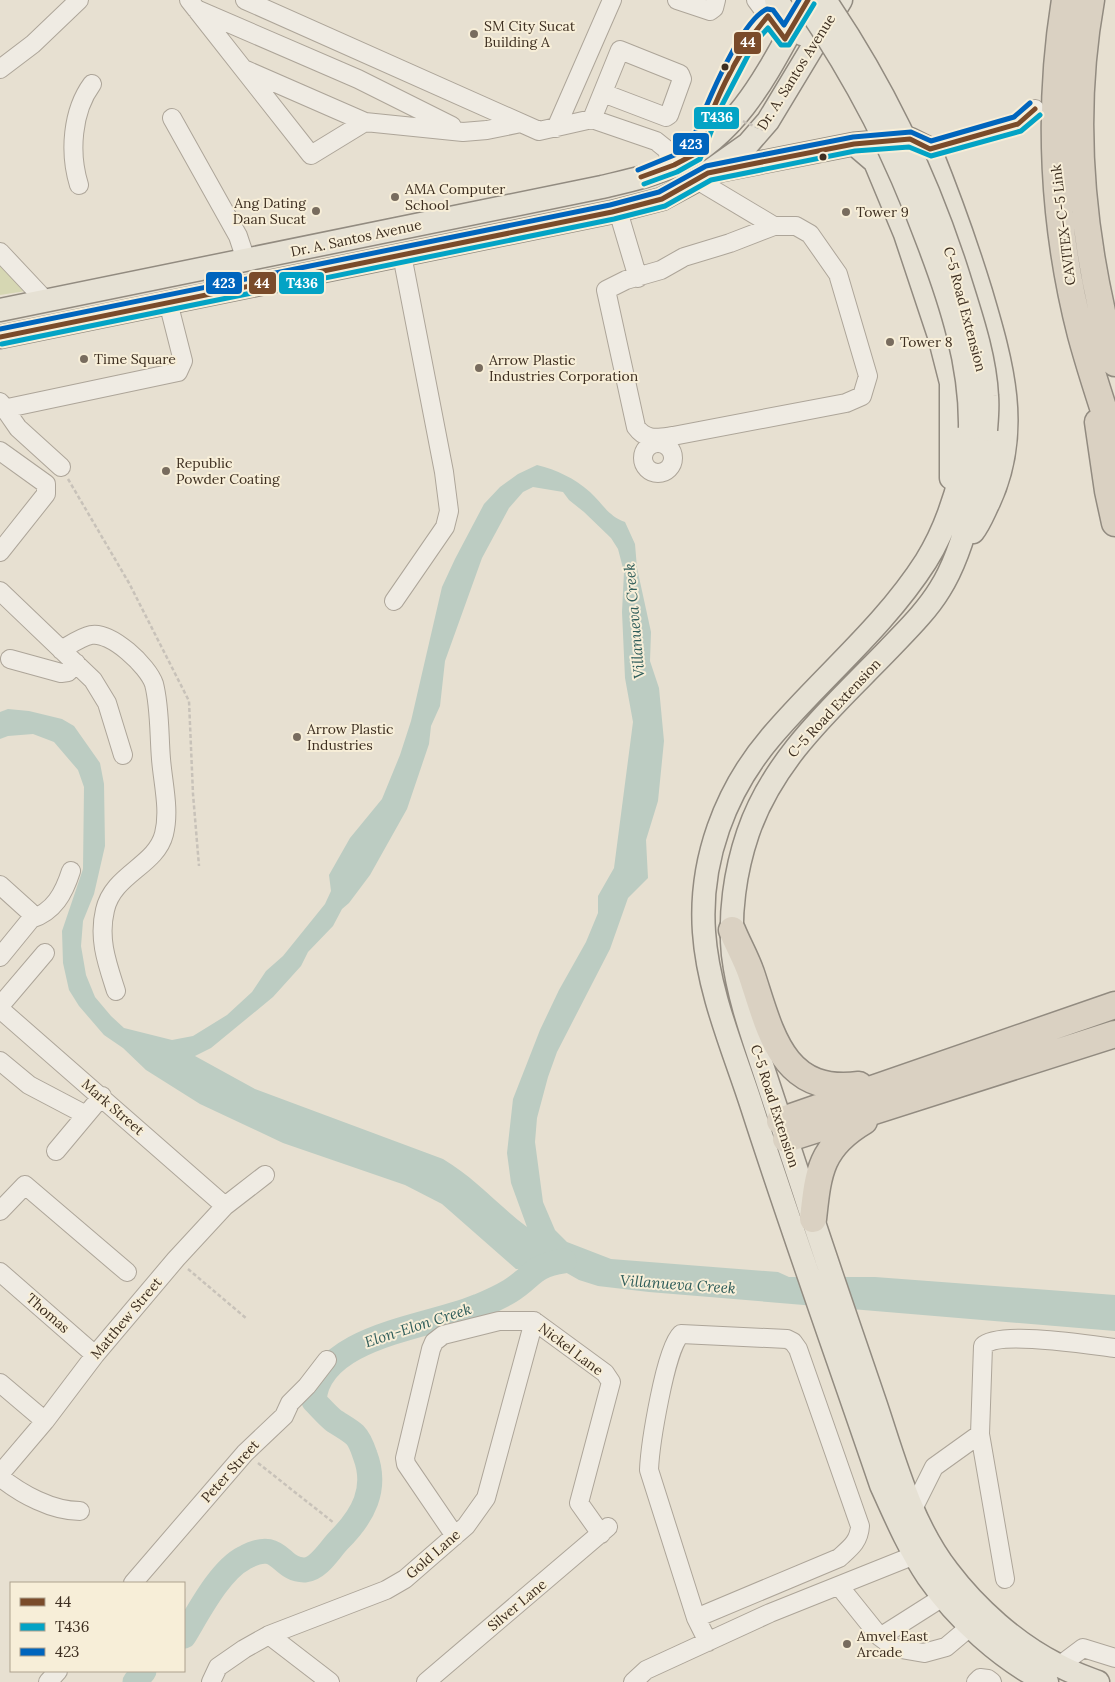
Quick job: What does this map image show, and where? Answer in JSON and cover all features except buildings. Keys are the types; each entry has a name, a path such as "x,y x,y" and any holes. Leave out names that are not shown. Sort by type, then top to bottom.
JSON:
{"highway":[{"name":"CAVITEX–C-5 Link","path":"1065,0 1070,73 1080,136 1084,212 1094,280 1115,364"},
{"name":"CAVITEX–C-5 Link","path":"1091,0 1070,73 1055,147 1059,216 1072,294 1089,364 1115,444"},
{"path":"1089,364 1108,491 1115,523"},
{"path":"732,930 751,974 773,1036 784,1056 798,1071 822,1086 836,1088 897,1080"},
{"path":"783,1130 897,1080 1115,1005"},
{"path":"783,1130 885,1109 1115,1034"},
{"path":"813,1219 819,1174 828,1153 855,1126 885,1109"}],"main road":[{"name":"C-5 Road Extension","path":"803,0 859,87 884,134 912,198 937,264 958,333 978,429 981,464 956,554 940,589 919,617 805,735 773,778 753,818 743,850 735,889 732,930 741,1000 828,1267 839,1328 881,1485 915,1556 943,1596 971,1626 1020,1666 1098,1682"},
{"name":"Dr. A. Santos Avenue","path":"0,310 602,187 652,174 694,154 724,132 748,105 808,0"},
{"name":"C-5 Road Extension","path":"825,0 859,51 885,97 914,158 942,226 963,290 981,359 987,394 978,429 964,464 951,506 927,559 902,595 798,706 746,770 724,814 708,867 704,931 709,967 725,1023 806,1267 839,1328 913,1509 946,1570 966,1593 1053,1674"},
{"name":"Dr. A. Santos Avenue","path":"0,337 618,211 662,199 703,177 748,144 768,121 841,0"},
{"path":"772,8 790,31 812,47"},
{"path":"703,177 854,144 910,139 930,149 947,190 970,256 1000,359 1007,410 1003,460 996,485 976,528 956,554"},
{"path":"854,144 875,162 930,304 951,383 951,506"},
{"path":"892,204 893,183 897,177 909,169 917,167 930,170 947,190"},
{"path":"388,230 397,256"},
{"path":"188,273 190,297"}],"street":[{"path":"0,68 32,44 79,0"},
{"path":"245,0 539,131 592,119 656,141 666,149 674,165"},
{"path":"556,128 612,0"},
{"path":"676,0 710,11 714,8 716,0"},
{"path":"694,154 710,112 749,38 772,8 756,0"},
{"path":"192,4 358,79 463,132"},
{"path":"192,4 311,155 365,122"},
{"path":"592,119 620,50 680,74 682,78 669,115 666,117 603,93"},
{"path":"244,69 365,122 463,132 487,130 521,123"},
{"path":"80,185 75,171 73,150 81,99 92,84"},
{"path":"930,149 1018,124 1035,109"},
{"path":"172,118 238,236 246,260"},
{"path":"703,177 774,226"},
{"path":"618,211 638,278"},
{"path":"774,226 796,226 810,234 838,274 868,376 862,396 846,403 662,441 641,435 636,427 606,290 626,280 660,270 684,257 730,243 774,226"},
{"path":"0,252 46,301"},
{"path":"394,602 445,527 449,511 444,472 397,256"},
{"path":"61,467 18,428 1,405 178,372 183,361 168,302"},
{"path":"0,552 46,494 46,484 41,479 2,456"},
{"path":"0,591 93,680 107,703 123,755"},
{"path":"61,650 91,635 112,639 129,653 153,683 166,820 158,847 119,882 109,895 102,928 103,952 116,991"},
{"path":"10,659 61,673 68,672 76,663"},
{"path":"0,957 31,919 53,906 61,896 70,871"},
{"path":"0,885 30,912 31,919"},
{"path":"0,1007 45,953"},
{"name":"Mark Street","path":"0,1007 225,1206"},
{"path":"0,1061 29,1086 86,1116"},
{"path":"56,1151 102,1096"},
{"name":"Matthew Street","path":"0,1474 46,1421 95,1354 176,1258 225,1206 265,1175"},
{"path":"0,1211 25,1185 127,1272"},
{"name":"Thomas","path":"0,1272 95,1354"},
{"name":"Nickel Lane","path":"455,1536 406,1464 404,1458 430,1349 434,1342 443,1336 499,1321 534,1321 605,1373 611,1382 579,1503 605,1530"},
{"name":"Gold Lane","path":"211,1682 218,1667 244,1648 269,1635 386,1590 405,1579 466,1526 486,1498 534,1321"},
{"path":"696,1618 839,1558 856,1544 860,1535 858,1519 798,1349 793,1342 787,1339 681,1334 676,1339 650,1445 649,1470 696,1618 708,1642"},
{"path":"1005,1579 980,1434 983,1346 986,1343 1005,1339 1040,1339 1115,1348"},
{"name":"Peter Street","path":"134,1582 244,1453 284,1416 290,1403 308,1386 328,1360"},
{"path":"0,1383 46,1421"},
{"path":"913,1509 934,1467 980,1434"},
{"path":"0,1478 11,1486 64,1510 80,1511"},
{"name":"Silver Lane","path":"426,1682 605,1530"},
{"path":"633,1682 646,1670 708,1642 915,1556"},
{"path":"839,1586 880,1637 895,1648 924,1653 946,1647 971,1626"},
{"path":"880,1637 943,1596"},
{"path":"269,1635 330,1682"},
{"path":"1053,1674 1083,1648 1115,1658"},
{"path":"48,1682 57,1672"},
{"path":"976,1682 980,1678 988,1679 992,1682"}],"path":[{"path":"707,106 766,131"},
{"path":"176,1258 247,1319"},
{"path":"244,1453 334,1523"}],"green space":[{"path":"0,264 26,291 0,295"}],"water":[{"name":"Villanueva Creek","path":"537,465 558,472 584,487 610,513 625,522 635,544 637,568 651,632 650,661 659,688 664,741 658,801 646,840 648,878 628,898 610,949 557,1052 537,1118 535,1142 543,1202 555,1230 567,1242 611,1259 778,1272 789,1277 875,1277 1115,1295 1115,1331 649,1292 598,1286 579,1280 558,1268 516,1269 442,1204 405,1185 283,1143 200,1104 146,1070 123,1048 104,1035 79,1006 69,990 63,963 62,931 83,869 84,787 78,770 54,742 33,734 8,736 0,739 0,712 8,709 29,711 62,719 74,726 100,763 104,784 105,846 94,894 83,921 81,946 86,975 95,997 124,1028 172,1040 193,1036 227,1015 252,992 266,971 283,956 325,904 331,891 329,875 350,838 382,799 400,755 411,721 442,587 484,504 500,487 518,474","holes":["533,487 563,492 569,500 611,538 618,549 624,572 622,612 625,678 633,722 614,868 598,896 598,913 586,942 559,990 540,1030 513,1099 507,1153 511,1183 527,1227 476,1183 443,1159 255,1089 195,1056 211,1048 273,997 301,966 308,952 333,926 342,909 349,903 370,875 407,809 429,744 431,726 440,706 445,661 482,558 509,508 523,492"]}],"waterway":[{"name":"Elon-Elon Creek","path":"185,1634 210,1593 226,1572 235,1564 244,1558 265,1551 279,1556 296,1569 310,1569 324,1558 348,1531 361,1512 369,1491 370,1479 369,1467 361,1445 355,1435 333,1420 314,1401 320,1379 335,1361 356,1347 380,1337 487,1303 518,1286 539,1269 564,1261"},
{"name":"Elon-Elon Creek","path":"135,1682 143,1672"}],"transit line":[{"name":"423","path":"638,170 689,149 722,72 744,32 756,17 767,9 773,10 784,25 799,0"},
{"name":"44","path":"641,177 674,165 695,154 726,82 744,48 756,31 768,16 785,39 808,0"},
{"name":"T436","path":"644,184 677,172 700,159 721,107 755,42 768,28 781,45 789,45 814,4"},
{"name":"423","path":"0,329 610,205 659,192 706,166 853,137 911,132 931,141 1014,117 1030,103"},
{"name":"44","path":"0,337 612,212 662,199 708,173 747,165 854,144 910,139 930,149 1018,124 1035,109"},
{"name":"T436","path":"2,344 614,219 665,206 711,180 855,151 909,147 931,156 1021,131 1040,115"}],"place":[{"name":"SM City Sucat Building A","path":"474,34"},
{"name":"AMA Computer School","path":"395,197"},
{"name":"Ang Dating Daan Sucat","path":"316,211"},
{"name":"Tower 9","path":"846,212"},
{"name":"Tower 8","path":"890,342"},
{"name":"Time Square","path":"84,359"},
{"name":"Arrow Plastic Industries Corporation","path":"479,368"},
{"name":"Republic Powder Coating","path":"166,471"},
{"name":"Arrow Plastic Industries","path":"297,737"},
{"name":"Amvel East Arcade","path":"847,1644"}]}
